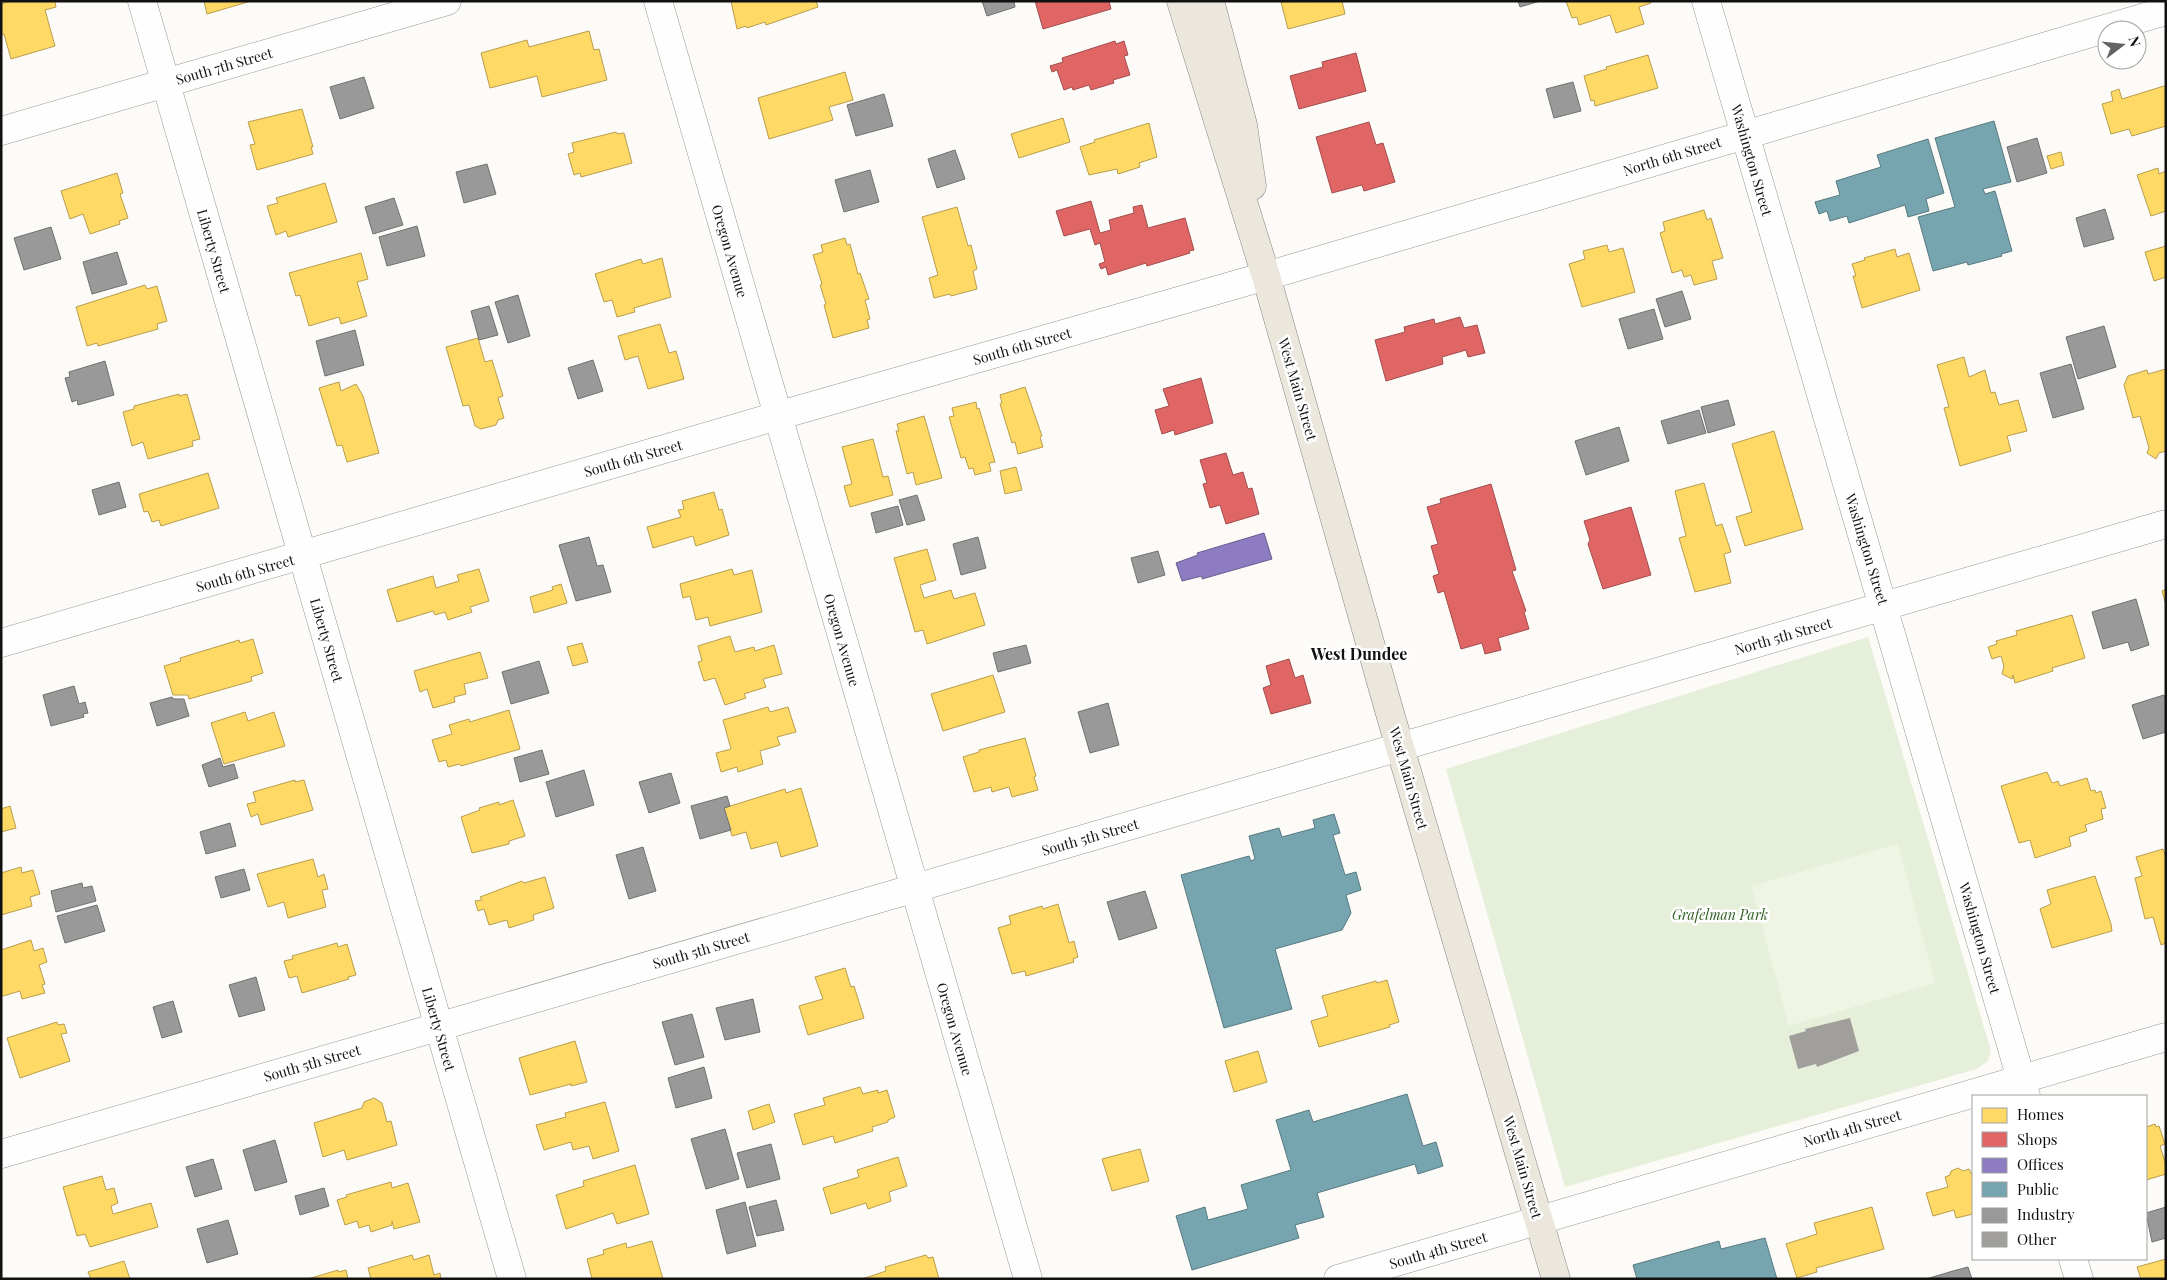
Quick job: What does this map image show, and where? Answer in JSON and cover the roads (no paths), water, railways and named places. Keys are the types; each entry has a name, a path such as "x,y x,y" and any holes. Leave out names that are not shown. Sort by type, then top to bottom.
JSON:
{"main road":[{"name":"West Main Street","path":"1181,1 1266,276 1400,747 1556,1279"},
{"name":"West Main Street","path":"1210,1 1243,125 1266,276"}],"street":[{"name":"Liberty Street","path":"142,1 512,1279"},
{"name":"South 7th Street","path":"1,131 447,1"},
{"name":"Oregon Avenue","path":"658,1 1028,1279"},
{"name":"Washington Street","path":"1706,1 1884,606 2023,1088"},
{"name":"North 6th Street","path":"1266,276 2166,11"},
{"name":"South 6th Street","path":"1,643 777,416 1266,276"},
{"name":"North 5th Street","path":"1400,747 2166,524"},
{"name":"South 5th Street","path":"1,1154 1400,747"},
{"name":"North 4th Street","path":"1997,1095 2023,1088 2166,1037"},
{"name":"North 4th Street","path":"1539,1220 1972,1102"},
{"name":"South 4th Street","path":"1338,1279 1539,1220"},
{"path":"2073,1260 2078,1279"}],"district":[{"name":"West Dundee","path":"1359,653"}],"park label":[{"name":"Grafelman Park","path":"1720,914"}]}
